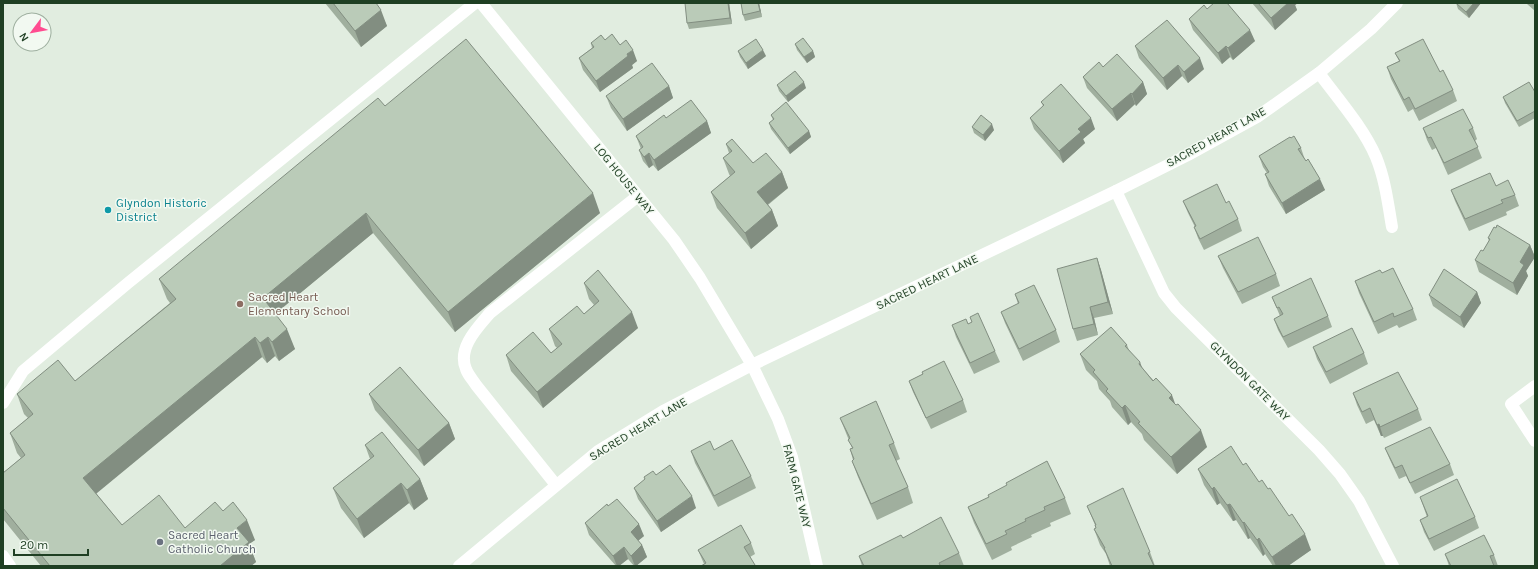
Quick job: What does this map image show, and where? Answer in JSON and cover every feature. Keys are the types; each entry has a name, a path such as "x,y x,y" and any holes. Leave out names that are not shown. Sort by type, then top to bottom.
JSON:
{"street":[{"path":"3,404 23,371 128,283 475,3"},
{"name":"LOG HOUSE WAY","path":"481,3 674,240 700,278 752,365"},
{"name":"SACRED HEART LANE","path":"459,566 598,451 663,411 752,365 1116,191 1188,155 1257,117 1319,73 1371,29 1397,3"},
{"path":"1319,73 1365,136 1375,156 1382,173 1392,226"},
{"name":"GLYNDON GATE WAY","path":"1116,191 1164,292 1176,308 1319,450 1340,474 1359,501 1393,566"},
{"path":"556,485 476,385 465,368 464,356 466,346 477,328 490,313 638,196"},
{"name":"FARM GATE WAY","path":"752,365 778,419 792,456 817,566"},
{"path":"1535,386 1511,404 1535,441"},
{"path":"3,556 10,566"}],"building":[{"path":"333,3 376,3 381,10 355,31"},
{"path":"685,3 728,3 730,18 687,23"},
{"path":"741,3 758,3 760,11 743,15"},
{"path":"1214,3 1227,3 1250,30 1228,48 1226,46 1218,53 1189,19 1204,5 1207,9"},
{"path":"1258,3 1288,3 1271,18"},
{"path":"1456,3 1474,3 1466,12"},
{"path":"1167,20 1200,58 1184,72 1178,65 1163,78 1135,46"},
{"path":"612,34 620,45 626,40 633,50 627,54 628,56 596,81 579,58 594,47 591,43 601,35 605,40"},
{"path":"803,38 813,51 804,57 795,44"},
{"path":"466,39 593,193 448,312 366,213 263,298 287,329 272,342 268,337 260,343 255,337 83,478 122,525 159,495 185,528 215,502 223,511 233,502 247,520 237,528 249,542 220,566 50,566 3,508 3,473 25,455 10,433 33,414 17,394 58,360 75,381 176,299 159,279 378,98 385,106"},
{"path":"756,39 763,50 746,63 738,51"},
{"path":"1423,39 1440,72 1443,70 1453,90 1415,109 1409,97 1404,100 1387,67 1400,61 1395,53"},
{"path":"1117,54 1143,82 1132,94 1131,93 1112,109 1083,77 1099,62 1103,67"},
{"path":"652,63 669,86 623,119 606,96"},
{"path":"795,71 804,82 786,96 777,85"},
{"path":"1529,82 1535,92 1535,111 1517,121 1503,97"},
{"path":"1061,84 1091,118 1078,129 1081,132 1059,151 1030,118 1044,105 1041,102"},
{"path":"691,100 707,121 654,160 649,153 644,157 639,150 643,147 636,136 664,115 666,118"},
{"path":"786,102 809,131 788,148 769,123 774,119 771,115"},
{"path":"1463,109 1473,128 1469,130 1478,147 1444,163 1431,137 1428,138 1423,128"},
{"path":"981,115 992,124 983,135 972,127"},
{"path":"1294,136 1301,148 1298,149 1306,161 1308,159 1320,179 1282,203 1265,174 1269,172 1259,156"},
{"path":"732,139 753,163 766,153 782,172 757,192 772,210 745,233 711,192 735,172 723,158 732,151 726,144"},
{"path":"1490,173 1496,186 1508,180 1515,195 1501,200 1503,203 1465,219 1451,190"},
{"path":"1217,184 1226,203 1229,201 1238,219 1200,239 1194,227 1196,226 1183,201"},
{"path":"1497,225 1530,245 1520,262 1524,265 1513,283 1475,260 1481,250 1483,251 1490,239 1488,238 1494,227 1496,228"},
{"path":"1258,237 1276,274 1238,292 1218,256"},
{"path":"1097,258 1108,302 1090,307 1094,324 1073,329 1057,269"},
{"path":"1393,268 1413,309 1394,317 1393,313 1374,322 1355,281 1380,270 1382,273"},
{"path":"1444,269 1477,292 1460,317 1429,295"},
{"path":"598,270 632,312 537,392 506,355 533,332 551,353 562,344 549,329 577,306 584,314 599,301 584,283"},
{"path":"1311,278 1328,316 1283,337 1274,319 1283,314 1279,307 1277,308 1272,297"},
{"path":"1034,285 1056,330 1019,349 1001,312 1019,303 1015,294"},
{"path":"978,313 995,351 970,363 952,325 966,319 968,324 972,322 970,317"},
{"path":"1111,327 1127,345 1125,346 1140,362 1139,364 1153,381 1156,378 1172,395 1169,398 1176,405 1178,404 1201,430 1171,457 1138,423 1140,422 1125,405 1122,408 1106,391 1108,389 1093,372 1095,370 1080,354"},
{"path":"1352,328 1364,353 1326,372 1313,347"},
{"path":"944,361 963,400 926,418 909,381 923,374 922,372"},
{"path":"400,367 449,423 418,450 369,394"},
{"path":"1398,372 1418,409 1380,427 1379,424 1377,425 1370,408 1362,412 1353,393"},
{"path":"876,401 894,443 889,445 908,487 871,504 852,461 854,459 850,449 853,448 848,440 850,438 840,418"},
{"path":"1430,427 1450,464 1410,483 1402,465 1395,468 1385,448"},
{"path":"382,432 420,479 407,490 401,483 357,519 333,488 374,456 365,445"},
{"path":"732,440 751,476 714,496 691,451 710,441 714,450"},
{"path":"1231,446 1243,465 1246,463 1259,482 1262,480 1268,489 1270,488 1289,516 1292,514 1305,534 1272,557 1259,538 1257,540 1230,504 1227,505 1214,487 1212,489 1198,469"},
{"path":"1047,461 1065,498 1044,507 1045,510 1025,519 1026,521 1005,531 1007,534 986,544 968,507 989,497 988,495 1007,485 1006,483"},
{"path":"670,465 692,496 657,521 634,488 645,479 644,477 653,471 656,475"},
{"path":"1457,479 1475,517 1429,539 1420,520 1428,516 1420,497"},
{"path":"1123,488 1150,552 1148,553 1154,566 1112,566 1105,548 1094,529 1096,528 1096,525 1087,506"},
{"path":"617,499 639,524 631,532 642,545 631,556 624,547 613,556 585,523 607,504 608,506"},
{"path":"941,517 959,553 939,563 940,565 938,566 864,566 859,556 901,535 903,538"},
{"path":"741,525 751,543 744,547 755,565 701,566 706,563 698,550"},
{"path":"1484,535 1494,555 1490,556 1494,566 1451,566 1445,554"}],"place":[{"name":"Glyndon Historic District","path":"108,210"},
{"name":"Sacred Heart Elementary School","path":"240,304"},
{"name":"Sacred Heart Catholic Church","path":"160,542"}]}
